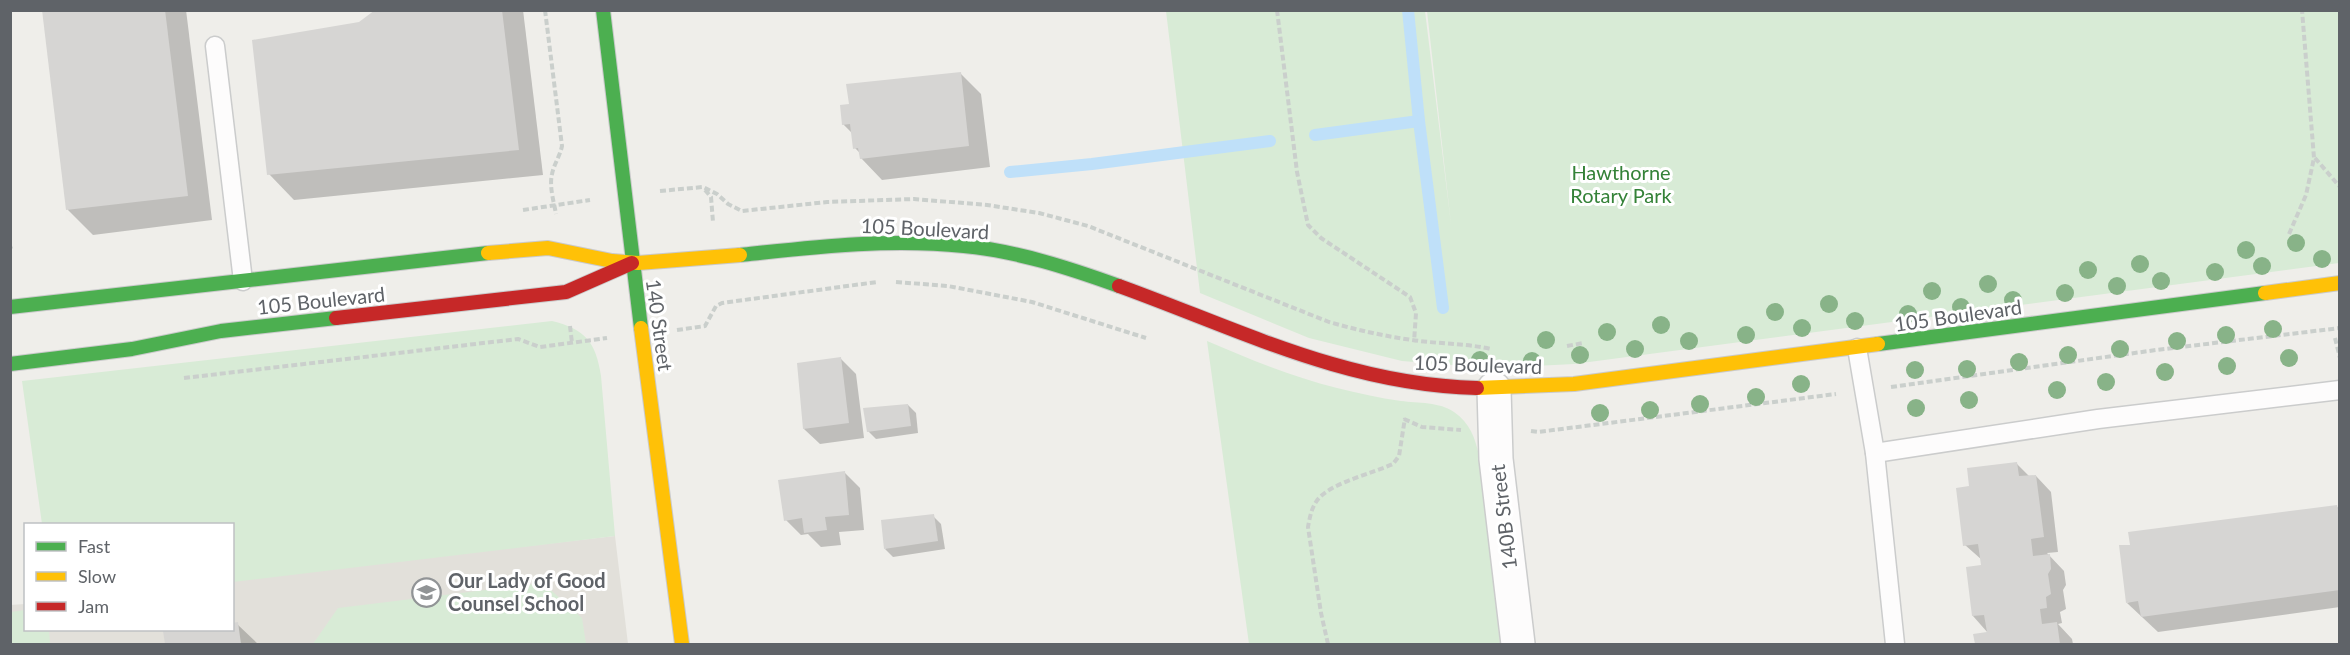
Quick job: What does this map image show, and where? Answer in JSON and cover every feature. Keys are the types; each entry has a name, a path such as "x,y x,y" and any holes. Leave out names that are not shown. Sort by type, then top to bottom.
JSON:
{"street":[{"name":"140 Street","path":"603,10 632,263 682,645"},
{"name":"105 Boulevard","path":"10,307 537,247 632,263 744,255 842,244 909,243 966,246 1032,258 1102,279 1298,355 1345,370 1410,382 1494,389 1574,384 2340,283"},
{"name":"105 Boulevard","path":"10,364 132,349 221,331 566,292 632,263"},
{"name":"140B Street","path":"1494,389 1496,459 1518,645"}],"lane":[{"path":"215,46 243,281"},
{"path":"1857,348 1875,453 1895,645"},
{"path":"1875,453 2098,419 2340,390"}],"path":[{"path":"545,10 562,146 560,158 552,172 554,205"},
{"path":"1277,10 1297,172 1308,225 1321,238 1410,297 1416,313 1413,350"},
{"path":"2289,234 2306,195 2314,158 2302,10"},
{"path":"2314,158 2340,187"},
{"path":"703,187 711,197 714,209 713,227"},
{"path":"672,189 703,187 742,211 826,202 914,199 987,205 1039,213 1088,226 1329,322 1370,333 1500,350"},
{"path":"533,208 568,202"},
{"path":"690,329 705,326 716,306 722,303 885,281 937,285 1032,302 1153,340"},
{"path":"721,297 722,303"},
{"path":"570,327 572,343"},
{"path":"1525,429 1538,432 2156,350 2340,328"},
{"path":"2336,338 2340,358"},
{"path":"176,379 518,339 540,347 588,340"},
{"path":"1563,346 1586,343"},
{"path":"1328,645 1320,613 1308,527 1310,515 1321,496 1393,464 1399,456 1406,411"},
{"path":"1399,418 1422,427 1466,430"}],"shaded area":[{"name":"Our Lady of Good Counsel School","path":"615,536 628,644 11,644 10,605 24,604 24,631 234,631 234,580"}],"green space":[{"name":"Hawthorne Rotary Park","path":"1166,11 1425,11 1451,224 1427,11 2339,11 2339,263 1574,364 1490,368 1402,361 1309,338 1200,293"},
{"path":"552,321 581,333 592,346 599,364 615,536 234,582 234,523 42,523 22,381"},
{"path":"1207,341 1320,384 1401,401 1442,406 1454,412 1464,421 1474,437 1479,455 1500,644 1249,644"},
{"path":"543,583 582,618 586,644 313,644 338,608"},
{"path":"24,610 24,631 49,631 50,644 11,644 11,612"}],"building":[{"path":"42,10 165,10 188,196 66,210"},
{"path":"375,10 502,10 519,150 267,175 252,40 359,22"},
{"path":"961,72 969,146 860,159 858,148 853,149 850,124 842,125 840,105 849,104 846,84"},
{"path":"841,357 849,423 803,429 797,363"},
{"path":"908,404 911,426 867,432 863,408"},
{"path":"2017,462 2019,476 2036,475 2044,537 2031,539 2033,556 2050,554 2051,569 2048,574 2051,594 2046,597 2047,608 2040,609 2042,624 2057,622 2060,644 1975,644 1973,634 1987,632 1984,615 1972,616 1966,567 1981,565 1978,544 1963,546 1956,488 1969,486 1967,468"},
{"path":"845,471 849,515 825,517 827,530 804,533 802,518 784,521 778,480"},
{"path":"2337,505 2340,517 2340,590 2141,617 2138,601 2126,603 2119,545 2130,545 2128,532"},
{"path":"934,514 938,541 884,549 881,520"},
{"path":"238,622 241,644 165,644 163,631 234,631 234,623"}],"waterway":[{"path":"1408,10 1419,121 1443,308"},
{"path":"1315,135 1419,121"},
{"path":"1010,172 1270,141"}],"traffic: fast":[{"path":"603,10 641,328"},
{"path":"740,255 880,243 964,246 1043,261 1119,286"},
{"path":"10,307 488,253"},
{"path":"1878,344 2265,293"},
{"path":"10,364 132,349 221,331 336,318"}],"traffic: slow":[{"path":"488,253 548,248 612,261 638,263 740,255"},
{"path":"2265,293 2340,283"},
{"path":"641,328 682,644"},
{"path":"1477,388 1574,384 1878,344"}],"traffic: jam":[{"path":"336,318 566,292 632,263"},
{"path":"1119,286 1250,336 1338,366 1429,385 1477,388"}],"place":[{"name":"Our Lady of Good Counsel School","path":"427,592"}]}
